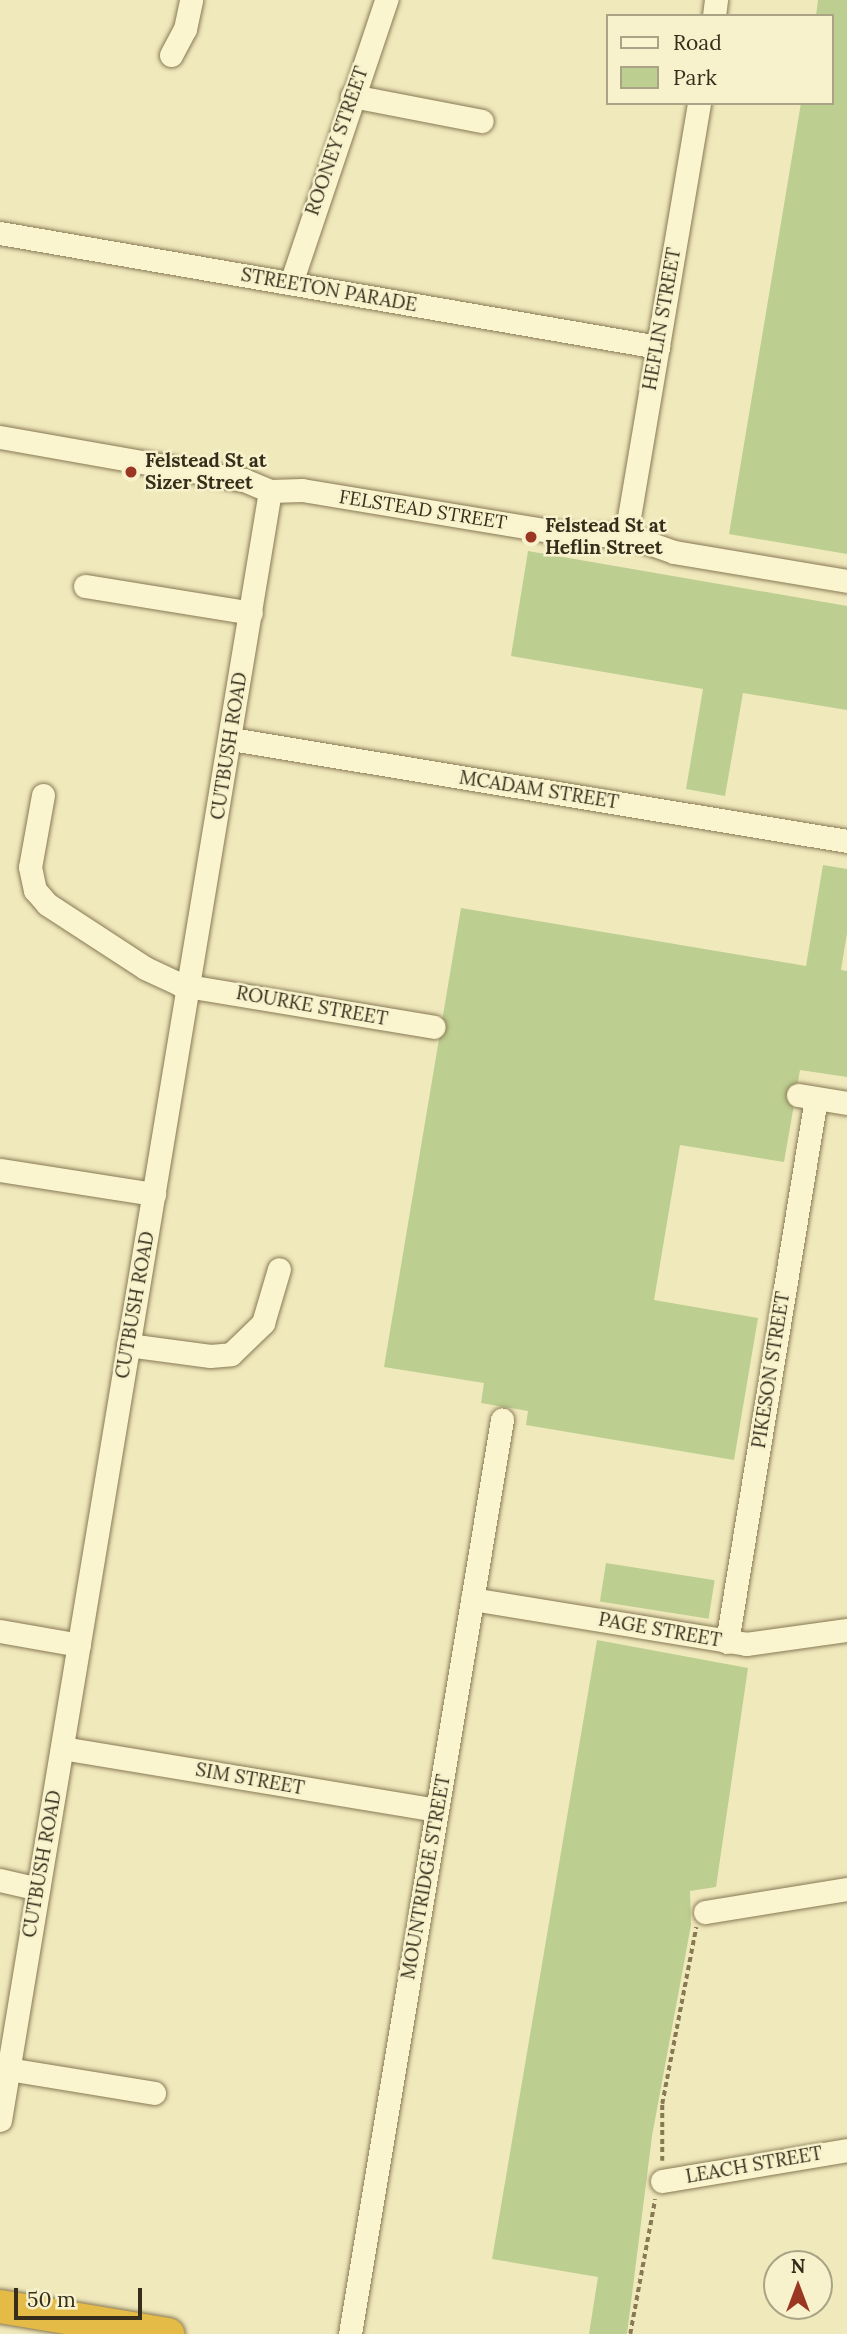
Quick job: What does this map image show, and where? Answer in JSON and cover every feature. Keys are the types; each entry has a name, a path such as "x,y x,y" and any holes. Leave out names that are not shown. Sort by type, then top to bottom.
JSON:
{"highway":[{"path":"3,2303 168,2334"}],"street":[{"path":"172,55 185,29 191,0"},
{"name":"ROONEY STREET","path":"291,283 386,0"},
{"path":"352,96 482,121"},
{"name":"HEFLIN STREET","path":"626,535 699,105"},
{"name":"STREETON PARADE","path":"0,233 658,346"},
{"name":"FELSTEAD STREET","path":"0,438 244,480 270,491 302,490 573,535 626,535 674,552 847,580"},
{"name":"CUTBUSH ROAD","path":"0,2120 270,491"},
{"path":"85,586 251,613"},
{"name":"MCADAM STREET","path":"231,739 847,841"},
{"name":"ROURKE STREET","path":"43,794 30,867 40,898 145,968 190,986 434,1027"},
{"name":"PIKESON STREET","path":"727,1642 807,1096 847,1103"},
{"path":"0,1170 154,1194"},
{"path":"128,1345 210,1356 231,1354 263,1323 279,1269"},
{"name":"MOUNTRIDGE STREET","path":"350,2334 502,1420"},
{"name":"PAGE STREET","path":"472,1599 758,1645 847,1630"},
{"path":"0,1631 79,1645"},
{"name":"SIM STREET","path":"62,1748 438,1810"},
{"path":"0,1880 38,1889"},
{"path":"705,1912 847,1889"},
{"path":"8,2069 154,2093"},
{"name":"LEACH STREET","path":"662,2181 847,2150"}],"path":[{"path":"630,2334 650,2214 662,2181 662,2104 695,1928 705,1912"}],"green space":[{"path":"818,0 847,0 847,554 729,534 801,105 833,105 833,14 816,14"},
{"path":"528,551 847,606 847,710 743,693 725,796 686,789 703,689 511,656"},
{"path":"823,865 847,869 847,933 841,970 847,971 847,1077 800,1070 784,1162 680,1145 654,1300 758,1318 734,1460 526,1425 528,1411 481,1403 484,1383 384,1367 461,908 806,966"},
{"path":"606,1563 715,1580 709,1619 600,1602"},
{"path":"597,1640 748,1668 716,1887 690,1891 691,1925 652,2136 627,2334 589,2334 598,2277 492,2259"}],"place":[{"name":"Felstead St at Sizer Street","path":"131,472"},
{"name":"Felstead St at Heflin Street","path":"531,537"}]}
